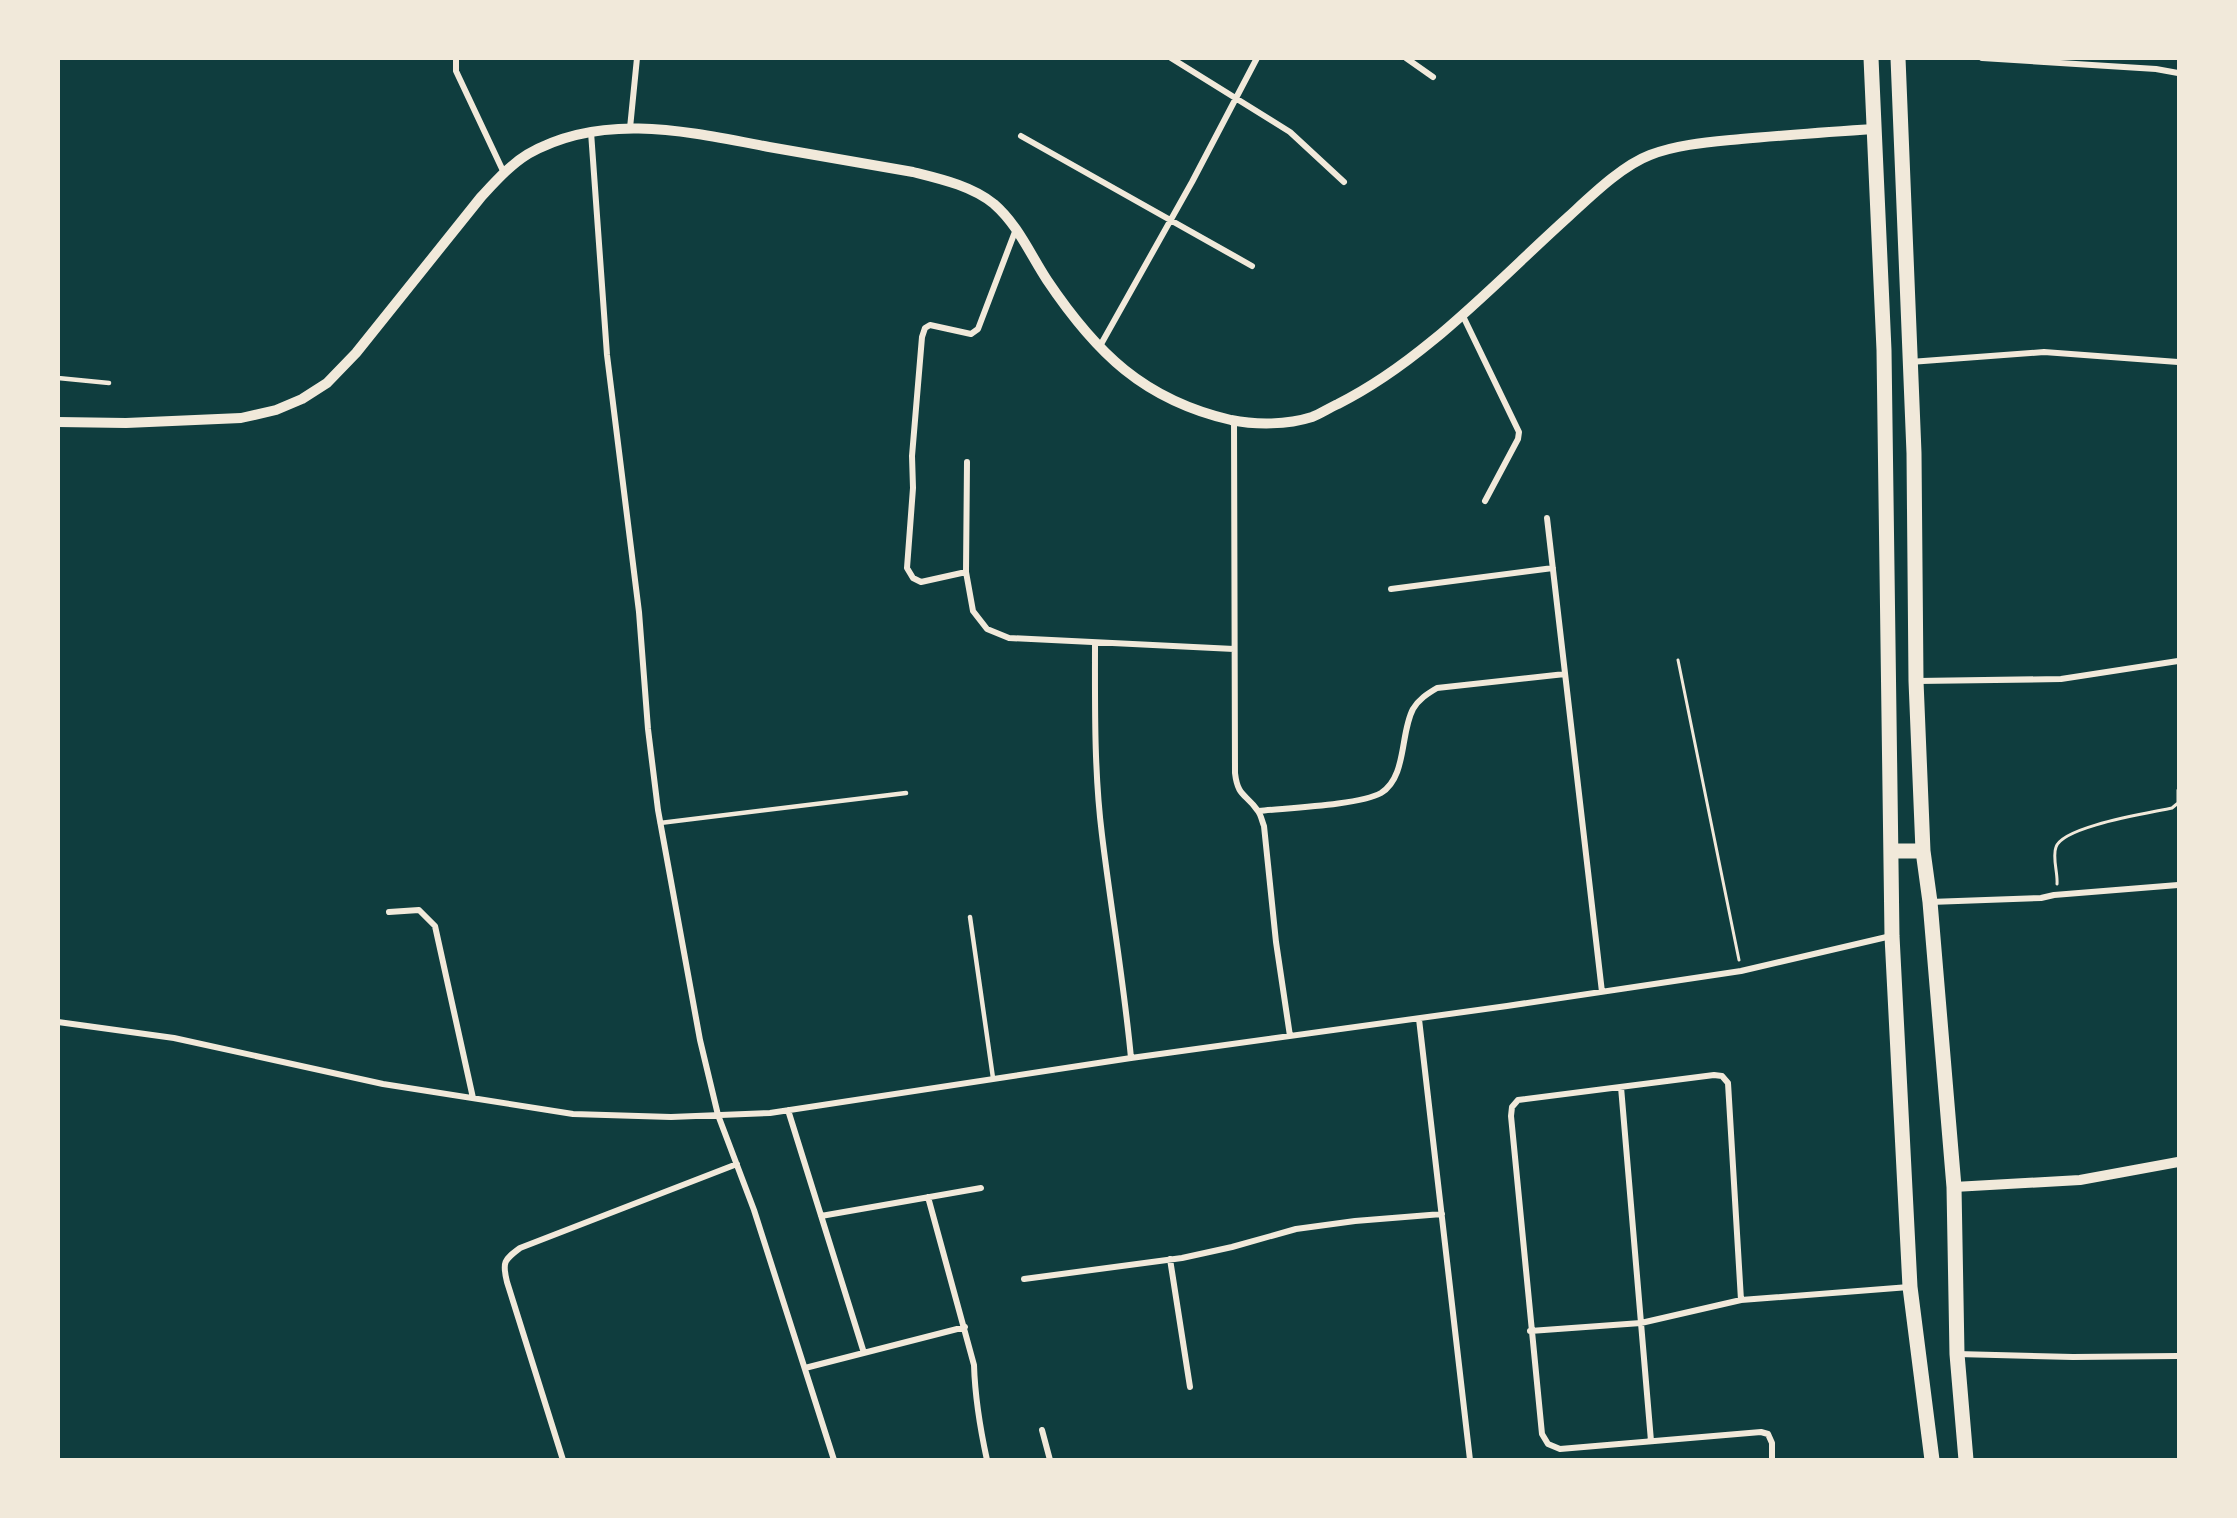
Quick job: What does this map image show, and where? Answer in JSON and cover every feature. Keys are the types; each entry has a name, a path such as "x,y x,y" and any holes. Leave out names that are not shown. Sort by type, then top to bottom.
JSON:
{"highway":[{"path":"1871,58 1884,350 1892,936 1910,1287 1932,1460"},
{"path":"1898,58 1914,453 1916,681 1923,851 1930,902 1954,1187 1956,1354 1966,1460"},
{"path":"1892,851 1923,851"}],"street":[{"path":"456,58 456,71 504,173"},
{"path":"630,128 637,58"},
{"path":"1171,58 1290,132 1344,182"},
{"path":"1100,346 1257,58"},
{"path":"1406,58 1432,77"},
{"path":"1982,58 2156,69 2178,73"},
{"path":"58,422 126,423 241,418 276,410 302,399 327,383 356,353 481,197 504,173 528,154 557,141 591,132 630,128 676,130 925,175 976,193 993,204 1016,228 1047,280 1084,329 1122,369 1150,389 1189,408 1234,420 1276,424 1312,417 1358,394 1397,369 1609,180 1649,155 1701,142 1874,129"},
{"path":"591,132 607,356 639,612 648,729 660,823 700,1040 718,1115 737,1164 834,1460"},
{"path":"1021,136 1252,266"},
{"path":"966,572 921,582 913,578 907,568 913,488 912,456 922,337 925,328 930,325 971,334 978,328 1016,228"},
{"path":"1462,313 1519,432 1518,439 1485,501"},
{"path":"1910,362 2044,352 2178,362"},
{"path":"1234,420 1236,785 1240,793 1259,812 1264,826 1276,942 1290,1036"},
{"path":"967,462 966,572 973,611 987,629 1009,638 1234,649"},
{"path":"1547,518 1602,992"},
{"path":"1391,589 1553,568"},
{"path":"1095,643 1095,749 1102,834 1131,1058"},
{"path":"1916,681 2061,679 2178,661"},
{"path":"1259,812 1365,799 1382,792 1393,779 1398,768 1412,710 1424,696 1437,688 1565,674"},
{"path":"1930,902 2041,898 2178,885"},
{"path":"389,912 419,910 435,926 473,1098"},
{"path":"58,1022 174,1038 383,1084 573,1114 671,1117 770,1113 993,1078 1419,1019 1741,971 1892,936"},
{"path":"1419,1019 1470,1460"},
{"path":"1741,1300 1728,1083 1722,1076 1714,1075 1518,1100 1512,1107 1511,1116 1530,1331 1542,1434 1548,1443 1560,1449 1761,1432 1768,1434 1772,1443 1772,1460"},
{"path":"1621,1087 1651,1441"},
{"path":"789,1110 864,1353"},
{"path":"1954,1187 2080,1180 2178,1162"},
{"path":"563,1460 507,1282 504,1268 507,1258 520,1248 737,1164"},
{"path":"822,1216 981,1188"},
{"path":"928,1197 974,1365 980,1426 987,1460"},
{"path":"1024,1279 1170,1259 1232,1247 1296,1229 1355,1221 1442,1214"},
{"path":"1170,1259 1190,1387"},
{"path":"1530,1331 1641,1323 1741,1300 1910,1287"},
{"path":"805,1368 965,1327"},
{"path":"1956,1354 2073,1357 2178,1356"},
{"path":"1042,1430 1050,1460"}],"lane":[{"path":"58,378 110,383"},
{"path":"660,823 906,794"},
{"path":"970,917 993,1078"}],"path":[{"path":"1678,660 1741,971"},
{"path":"2054,895 2057,882 2055,848 2062,838 2097,825 2172,808 2178,803 2178,790"}]}
